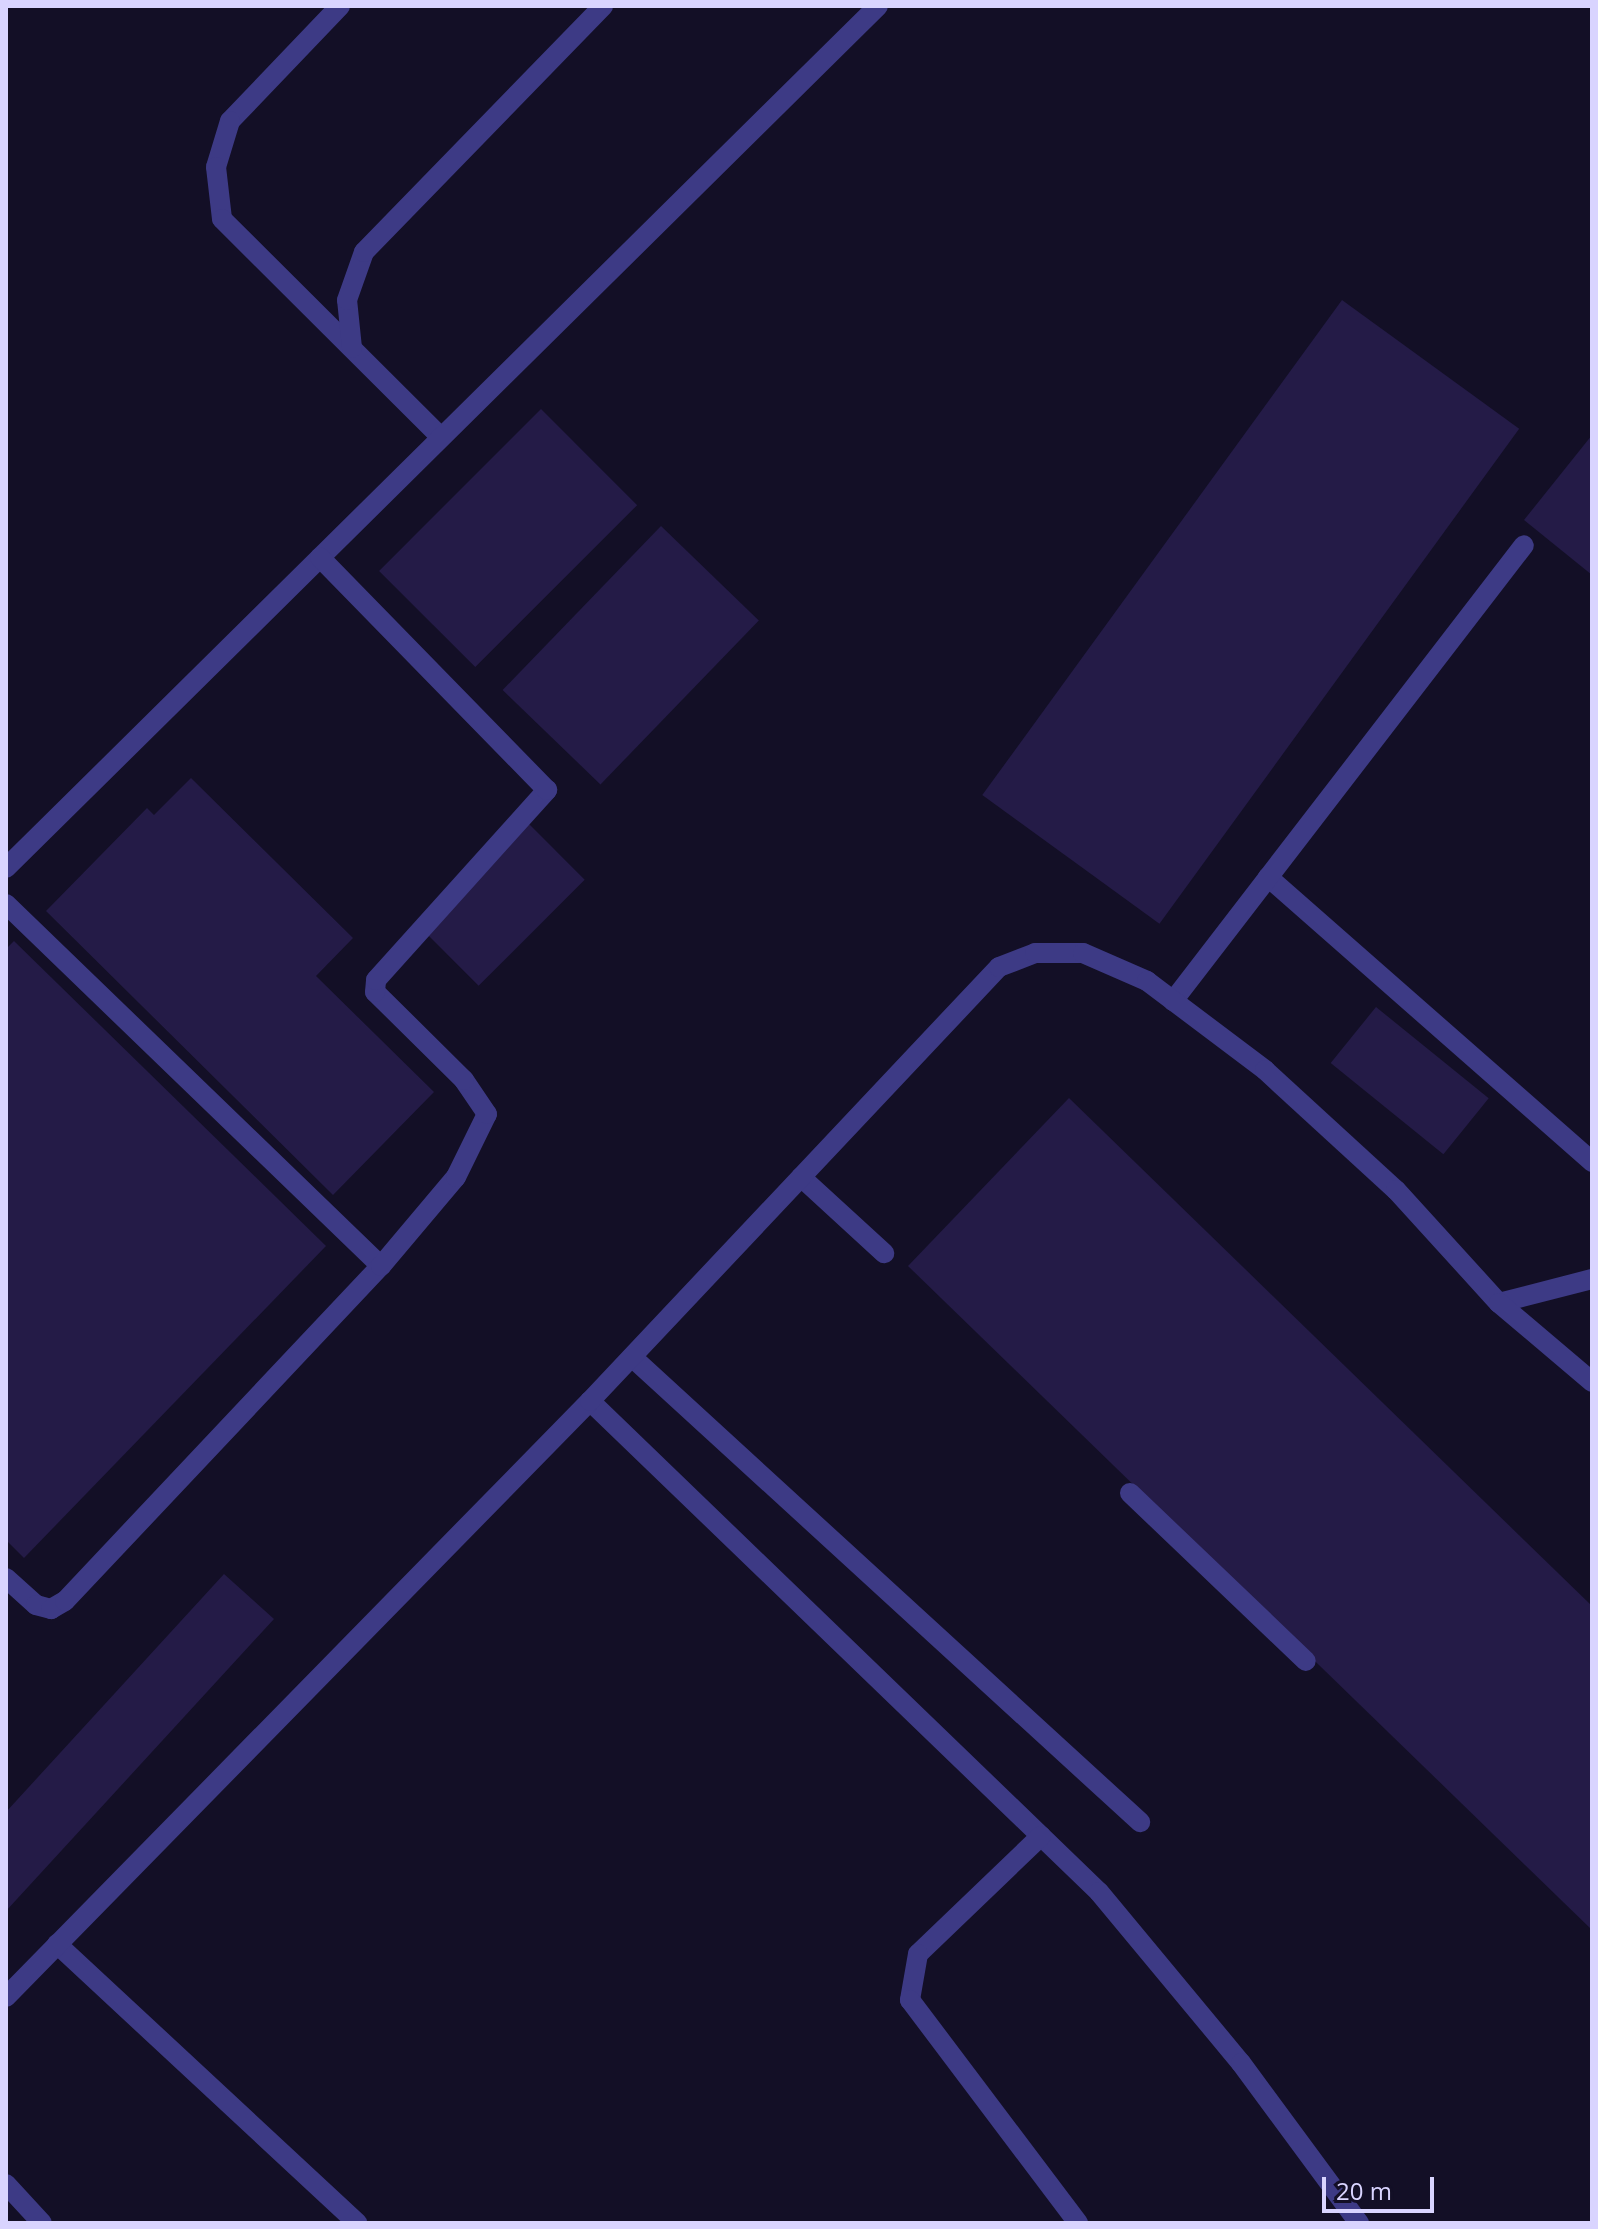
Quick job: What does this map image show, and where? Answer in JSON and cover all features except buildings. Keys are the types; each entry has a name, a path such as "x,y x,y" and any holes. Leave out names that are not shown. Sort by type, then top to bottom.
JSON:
{"lane":[{"path":"340,6 230,121 216,167 222,219 441,437"},
{"path":"352,348 347,300 364,252 603,6"},
{"path":"6,868 878,6"},
{"path":"1173,1001 1524,545"},
{"path":"6,1578 36,1605 51,1609 65,1601 381,1266 456,1177 487,1114 464,1080 375,992 379,969 547,790 320,557"},
{"path":"1268,877 1592,1162"},
{"path":"6,904 381,1266"},
{"path":"6,1997 590,1401 999,967 1035,953 1083,953 1173,1001 1265,1070 1396,1190 1499,1303 1592,1382"},
{"path":"801,1177 884,1253"},
{"path":"1499,1303 1592,1279"},
{"path":"632,1357 1140,1822"},
{"path":"590,1401 1041,1836 1173,1980 1359,2223"},
{"path":"1130,1493 1306,1661"},
{"path":"1041,1836 918,1954 910,2000 1078,2223"},
{"path":"57,1944 357,2223"},
{"path":"6,2184 42,2223"}]}
